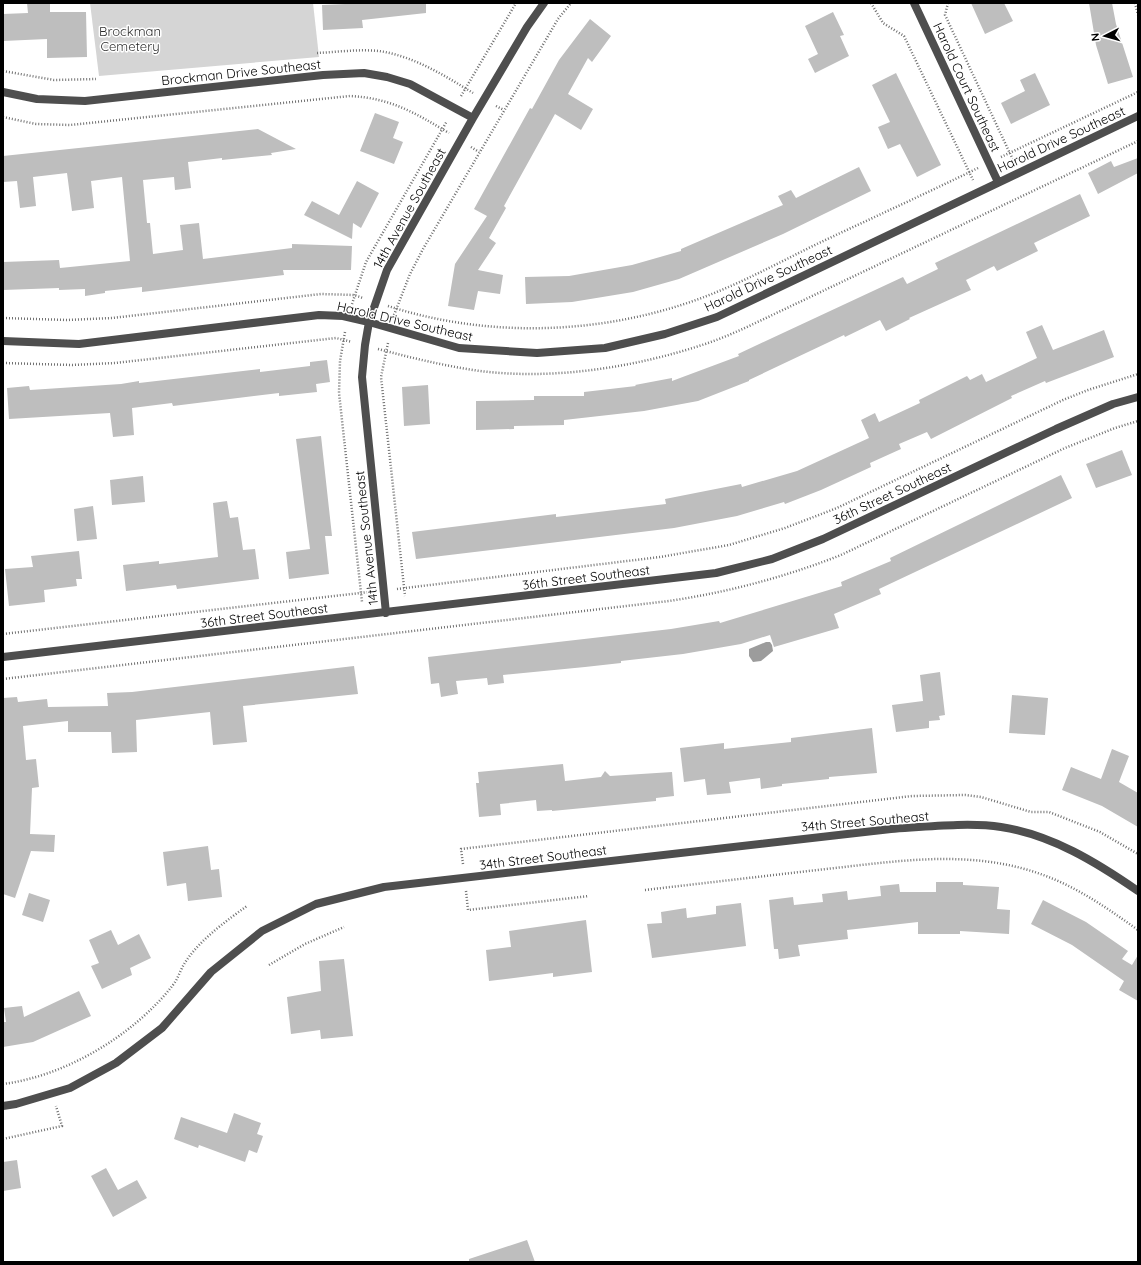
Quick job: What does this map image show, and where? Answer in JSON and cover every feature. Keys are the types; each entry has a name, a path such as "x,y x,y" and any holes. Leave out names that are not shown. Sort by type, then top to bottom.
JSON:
{"street":[{"name":"14th Avenue Southeast","path":"386,613 362,377 365,345 370,322 387,270 473,118 527,27 544,3"},
{"name":"Harold Court Southeast","path":"914,3 998,182"},
{"name":"Brockman Drive Southeast","path":"3,92 37,99 85,101 323,75 364,74 388,77 410,84 473,118"},
{"name":"Harold Drive Southeast","path":"3,341 79,344 319,315 343,316 370,322 459,348 537,353 605,348 665,334 717,317 1138,116"},
{"name":"36th Street Southeast","path":"3,657 702,575 772,559 823,538 1056,429 1114,404 1138,397"},
{"name":"34th Street Southeast","path":"3,1106 16,1104 70,1088 116,1062 162,1028 211,972 262,931 316,904 384,887 891,829 956,825 1001,827 1050,840 1099,864 1138,891"}],"path":[{"path":"461,96 516,3"},
{"path":"394,317 396,309 423,249 558,19 570,3"},
{"path":"871,3 883,23 904,36 973,181"},
{"path":"948,3 945,16 1014,162"},
{"path":"1135,3 1138,15"},
{"path":"317,53 370,51 388,53 424,65 474,93"},
{"path":"3,71 54,80 96,79"},
{"path":"1001,157 1138,92"},
{"path":"3,117 36,124 70,125 350,96 370,97 393,103 413,111 450,133"},
{"path":"495,106 504,110"},
{"path":"352,304 369,256 447,121"},
{"path":"471,147 479,152"},
{"path":"387,306 440,319 488,327 543,329 584,326 651,314 712,294 978,168"},
{"path":"3,318 67,320 104,318 322,294 354,295 363,298"},
{"path":"345,332 339,376 340,406 362,602"},
{"path":"3,363 96,365 336,338 352,342"},
{"path":"388,342 381,377 405,598"},
{"path":"395,590 682,554 729,545 755,538 837,508 1063,400 1088,390 1138,374"},
{"path":"3,634 369,592"},
{"path":"409,627 410,632"},
{"path":"365,632 366,637"},
{"path":"461,849 885,799 943,795 981,798 1034,813 1049,812 1100,832 1138,854"},
{"path":"645,890 916,859 977,860 1021,868 1056,880 1101,903 1138,930"},
{"path":"468,910 589,896"},
{"path":"3,1084 14,1083 56,1071 113,1041 125,1032 165,994 177,979 185,962 193,951 222,924 247,906"},
{"path":"269,965 304,944 344,927"},
{"path":"3,1139 62,1126"}],"green space":[{"name":"Brockman Cemetery","path":"90,3 313,3 319,57 99,76"}],"shaded area":[{"path":"766,642 770,642 773,651 761,661 753,662 749,656 749,649"}],"building":[{"path":"27,3 50,3 50,12 86,12 87,57 47,58 47,39 3,41 3,14 28,13"},
{"path":"426,3 426,13 362,20 363,28 323,30 322,5"},
{"path":"971,3 1004,3 1013,21 985,34"},
{"path":"1089,3 1112,3 1116,24 1133,77 1108,84 1096,45"},
{"path":"833,12 844,35 840,36 849,56 815,73 808,59 818,54 805,26"},
{"path":"590,19 611,36 592,62 588,58 568,94 593,109 581,130 555,114 504,206 506,208 489,238 496,243 478,270 503,275 500,294 478,291 474,310 448,306 455,264 487,216 474,209 530,108 532,109 559,60"},
{"path":"896,73 941,165 917,177 900,144 888,149 878,127 890,122 872,85"},
{"path":"1035,73 1050,105 1011,124 1001,103 1025,91 1020,80"},
{"path":"375,113 399,122 393,138 403,142 394,164 360,151"},
{"path":"258,129 296,149 271,153 272,155 188,162 191,188 175,190 174,177 143,180 147,223 150,223 153,254 183,250 180,225 199,223 203,259 292,248 292,244 352,246 351,270 283,270 284,275 142,292 142,287 105,291 105,293 85,296 85,289 59,290 59,288 3,290 3,262 59,260 60,268 130,261 122,177 91,181 94,208 72,211 67,173 33,177 36,206 20,208 17,181 3,182 3,156"},
{"path":"1138,158 1138,173 1098,194 1088,173 1111,161 1114,167"},
{"path":"859,167 871,191 783,234 679,279 633,292 572,302 526,304 525,277 569,276 632,265 681,251 681,249 783,205 778,196 791,190 796,198"},
{"path":"357,181 379,193 361,228 353,223 352,239 304,215 312,201 339,215"},
{"path":"1080,194 1090,216 1034,243 1038,251 997,271 994,266 966,280 971,290 909,318 910,319 886,331 880,320 845,337 844,335 749,381 698,401 644,411 564,420 564,425 514,426 514,429 476,430 476,401 534,400 534,396 584,396 584,392 636,386 635,385 672,378 672,381 739,356 738,354 903,277 907,284 938,269 935,263"},
{"path":"1042,325 1053,350 1104,330 1114,357 1046,383 1045,381 1011,396 1012,398 931,439 927,432 899,444 901,449 870,463 871,467 821,490 785,504 784,502 737,516 674,528 416,559 412,532 556,514 556,517 666,504 665,499 741,484 742,487 797,471 869,438 861,420 875,413 879,422 920,403 919,400 967,376 970,380 982,374 986,382 1037,358 1026,332"},
{"path":"327,360 330,382 316,384 317,392 279,396 279,393 173,406 172,403 132,408 134,435 113,437 110,413 9,419 7,388 29,386 30,390 121,384 139,381 139,383 260,369 260,372 310,366 310,362"},
{"path":"428,385 430,424 404,426 402,387"},
{"path":"321,436 332,536 325,536 329,574 289,579 286,552 310,549 296,439"},
{"path":"1122,450 1132,475 1096,488 1086,464"},
{"path":"1061,475 1072,498 879,589 881,594 834,614 839,628 774,647 770,635 741,644 683,654 621,661 621,663 503,675 504,683 488,685 487,678 456,681 458,694 441,697 439,683 431,684 428,657 671,629 719,621 720,623 842,586 841,582 891,561 890,558"},
{"path":"143,476 145,502 112,505 110,480"},
{"path":"227,501 230,518 238,517 243,550 255,549 259,579 177,589 176,585 126,591 123,565 159,561 159,564 218,557 213,503"},
{"path":"93,506 97,539 77,541 74,509"},
{"path":"79,551 82,579 76,579 77,586 44,590 45,602 9,606 5,569 33,567 31,556"},
{"path":"354,666 358,694 243,706 247,742 213,745 210,712 136,720 137,752 112,753 111,732 68,732 68,721 23,726 26,760 36,759 39,787 32,788 30,834 55,835 54,852 31,851 15,898 3,894 3,698 17,697 18,702 47,699 48,707 108,706 107,693 132,692"},
{"path":"940,672 945,715 939,716 940,720 929,721 929,728 896,732 892,705 923,701 920,675"},
{"path":"1012,695 1048,698 1045,735 1009,733"},
{"path":"872,728 877,773 829,777 829,779 782,784 782,786 761,789 760,778 729,782 731,793 707,795 705,779 684,782 680,748 724,743 724,749 791,742 791,738"},
{"path":"1112,749 1129,756 1119,782 1138,793 1138,827 1102,806 1062,790 1071,767 1101,779"},
{"path":"563,764 565,781 601,777 605,771 610,776 672,772 674,796 656,798 656,801 552,811 537,811 536,800 500,804 501,815 479,817 476,783 479,783 478,772"},
{"path":"208,846 211,870 219,869 222,897 188,901 186,883 167,886 163,852"},
{"path":"936,882 963,882 963,885 999,887 997,909 1010,910 1009,934 960,931 960,934 918,934 918,922 847,930 848,939 798,945 800,956 779,959 778,949 774,949 769,900 793,897 794,905 823,902 822,894 847,891 848,900 881,896 880,886 899,884 900,892 936,892"},
{"path":"29,893 50,900 43,922 22,915"},
{"path":"1043,900 1086,922 1128,951 1122,959 1132,965 1138,955 1138,1001 1119,990 1124,981 1072,945 1031,924"},
{"path":"741,903 746,946 652,958 647,924 662,923 661,912 686,908 687,918 716,914 716,906"},
{"path":"586,920 592,972 553,977 553,973 489,981 486,950 511,947 509,931"},
{"path":"111,930 118,945 139,934 151,958 130,968 132,975 102,989 91,966 99,963 89,940"},
{"path":"344,959 353,1036 321,1039 320,1030 291,1034 287,997 321,991 319,961"},
{"path":"79,991 91,1016 33,1042 3,1047 3,1022 6,1022 4,1008 22,1006 24,1017"},
{"path":"234,1113 261,1123 257,1134 263,1136 257,1153 249,1150 245,1162 199,1145 198,1148 174,1139 181,1117 227,1133"},
{"path":"17,1160 21,1188 3,1191 3,1162"},
{"path":"106,1168 118,1190 137,1180 147,1198 113,1217 91,1176"},
{"path":"527,1240 535,1262 469,1262 469,1259"}]}
